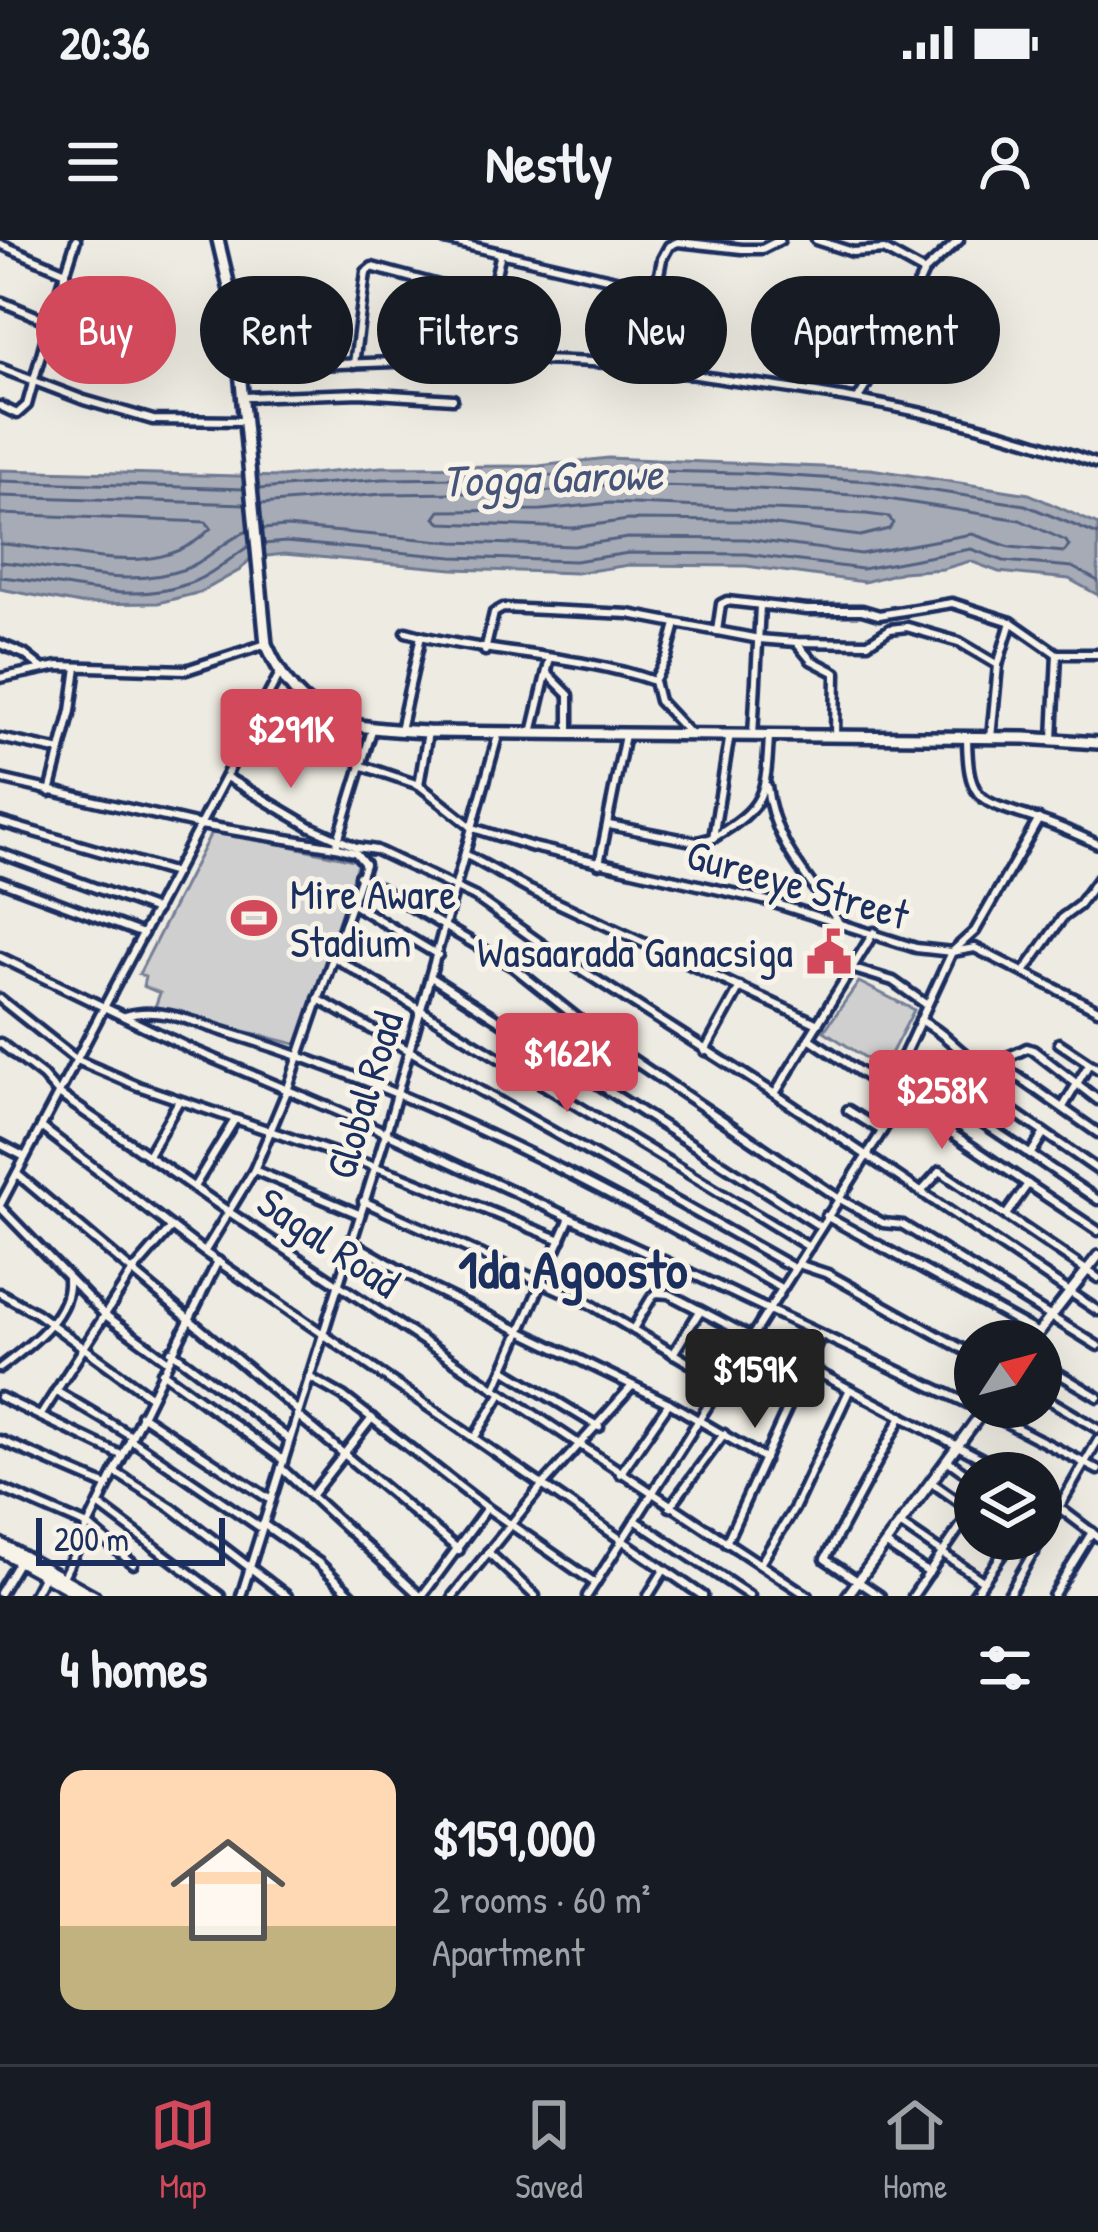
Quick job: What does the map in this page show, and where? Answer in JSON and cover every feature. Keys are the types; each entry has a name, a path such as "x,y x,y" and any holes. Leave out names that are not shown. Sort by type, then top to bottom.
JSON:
{"main road":[{"path":"218,240 228,276"},
{"path":"242,384 266,644 280,673 314,710 344,724 428,732 1098,743"}],"street":[{"path":"65,276 76,240"},
{"path":"446,240 598,276"},
{"path":"659,276 669,246 678,242 763,249 780,240"},
{"path":"816,240 853,252 884,250 925,272"},
{"path":"859,397 892,343 925,272 958,240"},
{"path":"0,244 66,272"},
{"path":"495,276 500,253"},
{"path":"377,363 354,364 366,272 372,267 405,276"},
{"path":"0,302 36,316"},
{"path":"0,368 153,420 245,421"},
{"path":"0,406 17,414 23,411 36,370"},
{"path":"727,379 859,397 1000,432 1098,464"},
{"path":"243,398 361,393 453,399"},
{"path":"717,631 724,602 879,615 952,603 1011,622 1057,654 1098,654"},
{"path":"753,736 760,606"},
{"path":"485,651 494,613 503,608 629,614 759,640 796,642 868,643 890,629 907,627 959,642 998,665"},
{"path":"992,738 998,665 1011,622"},
{"path":"676,623 655,681 659,701 673,711 690,736"},
{"path":"406,632 485,651 598,664 655,681"},
{"path":"400,730 421,636"},
{"path":"796,642 811,660 836,673 835,736"},
{"path":"0,644 42,668"},
{"path":"0,678 77,666 186,670 266,644"},
{"path":"1054,739 1057,654"},
{"path":"532,733 550,658"},
{"path":"50,792 77,666"},
{"path":"280,673 0,1206 104,1314 290,1439"},
{"path":"547,673 569,695 569,734"},
{"path":"337,843 371,730"},
{"path":"419,785 428,732"},
{"name":"Global Road","path":"242,1596 386,1132 499,732"},
{"path":"713,838 730,734"},
{"path":"599,864 625,735"},
{"path":"769,736 767,786 776,832 839,923"},
{"path":"967,738 968,773 989,805 1039,819 1098,844"},
{"path":"0,739 61,751"},
{"path":"360,765 419,785 473,828"},
{"path":"204,1252 254,1170 365,864 362,857 226,777"},
{"path":"0,779 200,825 376,850 457,887 1098,1311"},
{"path":"609,825 697,842 713,838 753,812 767,786"},
{"path":"888,1090 952,952 975,931 1039,819"},
{"path":"0,822 175,873"},
{"name":"Gureeye Street","path":"473,828 599,864 768,901 916,948 952,952 975,948 1098,1009"},
{"path":"0,853 156,910"},
{"path":"466,854 530,890 818,1024"},
{"path":"359,877 512,966 611,1045 838,1198 883,1223 903,1225 1098,1346"},
{"path":"1024,972 1063,917 1098,879"},
{"path":"0,880 143,934"},
{"path":"351,902 438,955"},
{"path":"775,1094 874,932"},
{"path":"332,956 809,1247"},
{"path":"0,957 954,1395"},
{"path":"854,969 892,981 927,1005"},
{"path":"431,977 821,1227"},
{"path":"704,1051 740,987"},
{"path":"0,999 76,1060 561,1240"},
{"path":"318,999 796,1266 828,1274 954,1344"},
{"path":"125,1016 154,1011 299,1056 459,1118 568,1169 782,1288"},
{"path":"920,1020 981,1063 998,1063 1027,1048 1033,1050 1098,1100"},
{"path":"809,1038 1098,1231"},
{"name":"Sagal Road","path":"0,1043 43,1076 58,1094 229,1212 808,1596"},
{"path":"1059,1043 1098,1069"},
{"path":"592,1076 611,1045"},
{"path":"973,1059 969,1075 979,1088 1098,1169"},
{"path":"998,1063 1098,1133"},
{"path":"1062,1108 1089,1064"},
{"path":"900,1067 1098,1200"},
{"path":"587,1596 902,1100"},
{"path":"148,1155 179,1101"},
{"path":"848,1110 882,1131"},
{"path":"194,1186 234,1121"},
{"path":"41,1127 204,1252 704,1596"},
{"path":"1030,1155 1043,1133"},
{"path":"0,1144 26,1157"},
{"path":"254,1170 359,1214"},
{"path":"922,1192 940,1171 1098,1278"},
{"path":"16,1174 459,1550"},
{"path":"1006,1214 1028,1184"},
{"path":"362,1202 543,1281 722,1383"},
{"path":"826,1216 1006,1320"},
{"path":"475,1437 569,1220"},
{"path":"41,1415 131,1274 172,1226"},
{"path":"350,1240 435,1290 669,1403 765,1459"},
{"path":"1047,1320 1098,1256"},
{"path":"61,1581 218,1261"},
{"path":"0,1368 64,1305 67,1276"},
{"path":"0,1293 150,1396"},
{"path":"633,1329 656,1293 669,1294 971,1452"},
{"path":"674,1354 700,1310"},
{"path":"726,1544 821,1335"},
{"path":"505,1370 599,1427"},
{"path":"161,1372 282,1464 421,1596 488,1508"},
{"path":"1062,1376 1098,1397"},
{"path":"309,1377 373,1418 488,1508 595,1583"},
{"path":"453,1596 541,1487 631,1387"},
{"path":"56,1391 319,1563 353,1596"},
{"path":"760,1564 794,1509 849,1391"},
{"path":"0,1397 122,1455"},
{"path":"620,1474 669,1403"},
{"path":"1062,1408 1098,1429"},
{"path":"141,1415 271,1499"},
{"path":"880,1596 826,1559 902,1416"},
{"path":"311,1496 373,1418"},
{"path":"847,1596 971,1428"},
{"path":"1019,1428 1098,1470"},
{"path":"670,1507 724,1434"},
{"path":"0,1440 109,1486"},
{"path":"1062,1506 1098,1440"},
{"path":"947,1460 954,1465"},
{"path":"115,1472 287,1596"},
{"path":"932,1482 954,1497"},
{"path":"0,1488 90,1527 134,1564"},
{"path":"100,1506 220,1596"},
{"path":"1054,1596 1095,1535 1062,1510"},
{"path":"635,1520 750,1596"},
{"path":"900,1524 983,1581"},
{"path":"914,1596 954,1537"},
{"path":"885,1544 928,1573"},
{"path":"0,1547 81,1596"},
{"path":"0,1547 44,1575 95,1596"},
{"path":"488,1552 535,1596"},
{"path":"973,1596 998,1560"},
{"path":"1008,1596 1030,1560"},
{"path":"0,1595 19,1561"},
{"path":"649,1596 664,1570"},
{"path":"33,1596 44,1575"}],"shaded area":[{"name":"Mire Aware Stadium","path":"213,829 358,861 299,1045 161,1010 155,1007 160,993 143,986 145,977 139,974"},
{"path":"859,982 914,1010 883,1069 824,1031"}],"water":[{"name":"Togga Garowe","path":"608,458 871,469 1029,494 1098,525 1098,595 1069,579 999,572 970,561 864,582 746,566 629,565 576,573 453,569 284,554 251,558 240,570 201,592 158,603 80,604 0,589 0,470 282,477 381,467 539,466"}],"place":[{"name":"Mire Aware Stadium","path":"254,918"},
{"name":"Wasaarada Ganacsiga","path":"829,952"}],"district":[{"name":"1da Agoosto","path":"573,1269"}]}
